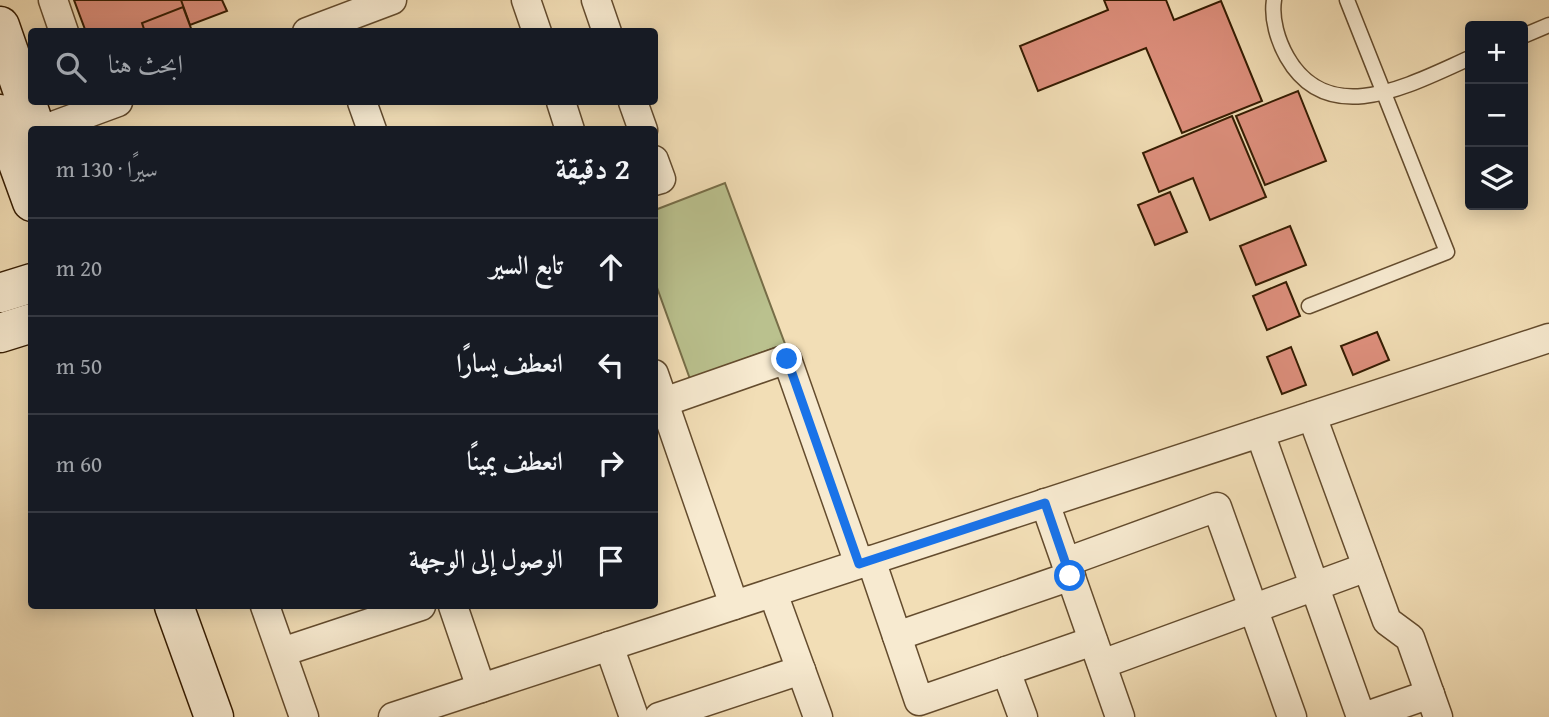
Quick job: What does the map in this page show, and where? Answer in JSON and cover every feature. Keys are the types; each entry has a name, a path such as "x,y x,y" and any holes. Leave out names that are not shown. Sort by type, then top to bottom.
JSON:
{"main road":[{"path":"0,26 24,129 28,166"},
{"path":"0,293 28,284"},
{"path":"0,333 28,324"},
{"path":"175,609 214,717"},
{"path":"203,609 241,717"}],"street":[{"path":"53,0 63,28"},
{"path":"335,27 392,0"},
{"path":"526,0 533,28"},
{"path":"596,0 606,28"},
{"path":"562,105 569,126"},
{"path":"634,105 642,126"},
{"path":"36,126 99,111"},
{"path":"393,717 1549,338"},
{"path":"663,419 787,359 865,562 897,636 919,701 1006,671 1098,652 1254,609 1367,567"},
{"path":"658,394 663,419 734,605"},
{"path":"1260,433 1363,717 1434,705 1409,638 1387,621 1312,416"},
{"path":"1045,503 1120,717"},
{"path":"897,636 1217,507 1293,717"},
{"path":"773,593 818,717"},
{"path":"266,609 304,717"},
{"path":"282,652 412,609"},
{"path":"454,609 481,688"},
{"path":"609,646 634,717"},
{"path":"659,717 701,710 801,670"},
{"path":"1006,671 1023,717"}],"lane":[{"path":"1274,0 1275,27 1297,74 1312,86 1338,96 1370,97 1399,89 1465,60"},
{"path":"1309,306 1447,252 1347,0"},
{"path":"1528,34 1549,25"}],"green space":[{"path":"725,183 785,344 690,379 658,290 658,209"}],"building":[{"path":"74,0 196,0 200,10 153,28 84,28"},
{"path":"181,0 222,0 227,11 190,25"},
{"path":"1104,0 1166,0 1174,20 1221,1 1262,101 1182,133 1146,48 1038,91 1020,46 1108,10"},
{"path":"183,7 191,28 144,28 142,23"},
{"path":"1298,91 1326,161 1265,185 1236,116"},
{"path":"1232,116 1266,197 1210,220 1193,178 1159,192 1143,153"},
{"path":"1170,192 1187,232 1155,245 1138,205"},
{"path":"1290,226 1306,265 1256,285 1240,246"},
{"path":"1286,282 1300,316 1267,330 1253,296"},
{"path":"1377,332 1389,360 1353,375 1341,346"},
{"path":"1291,347 1306,385 1282,394 1267,357"}],"route":[{"path":"787,359 859,564 1045,503 1070,576"}]}
